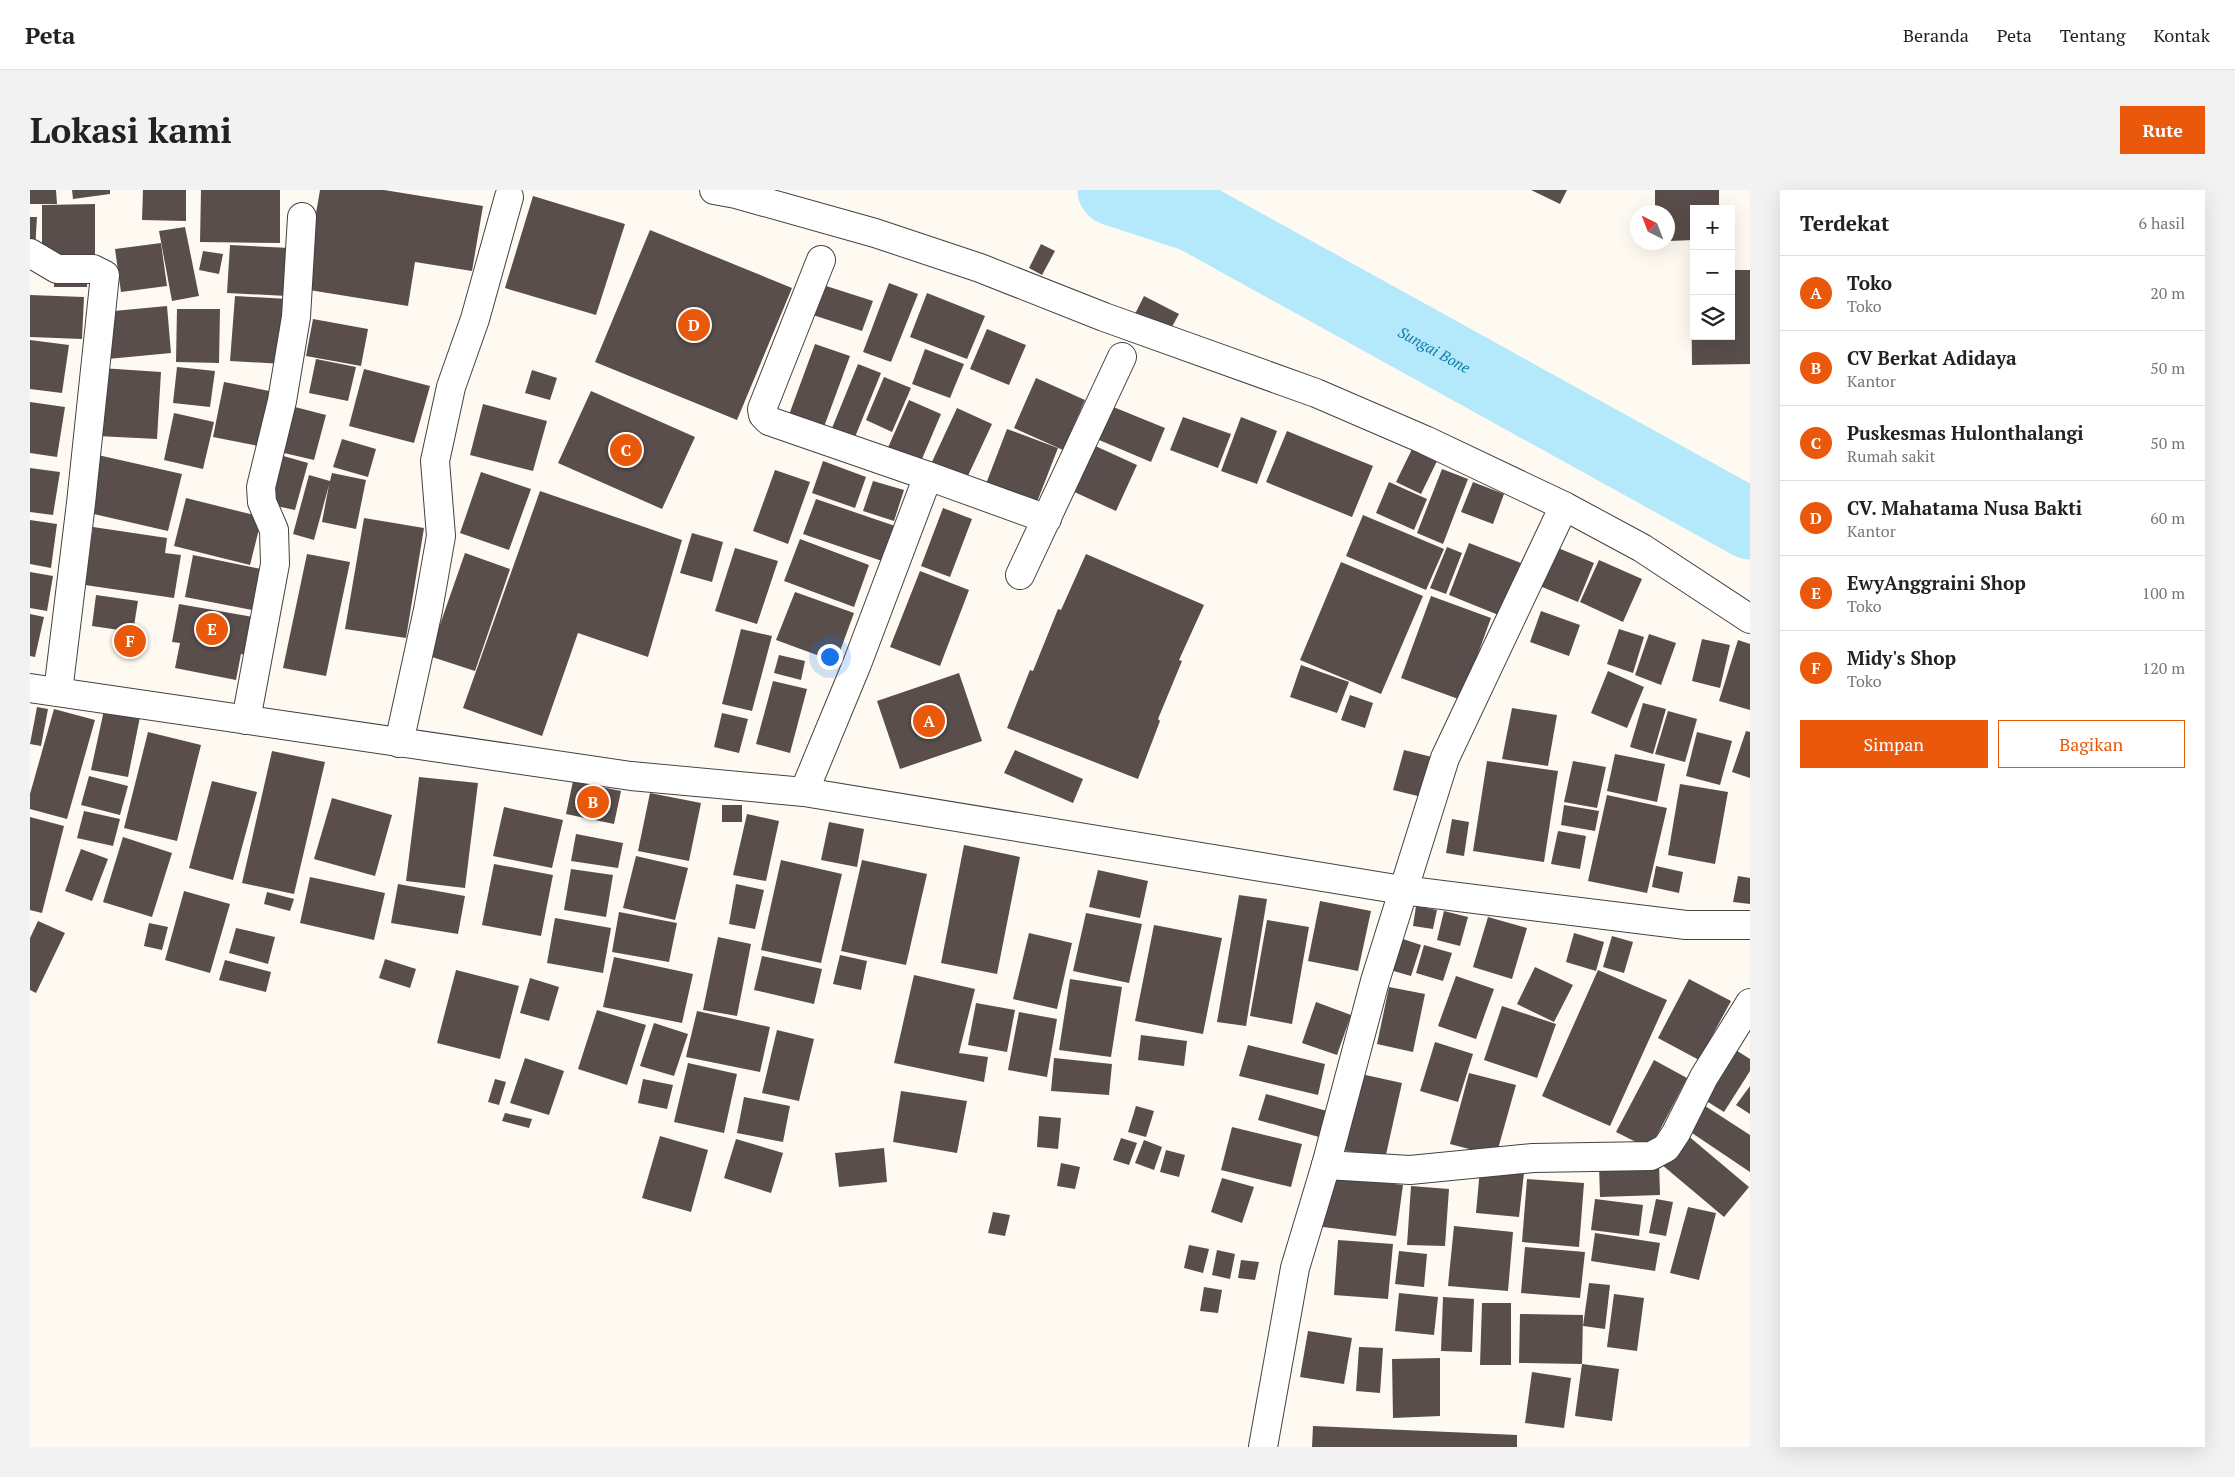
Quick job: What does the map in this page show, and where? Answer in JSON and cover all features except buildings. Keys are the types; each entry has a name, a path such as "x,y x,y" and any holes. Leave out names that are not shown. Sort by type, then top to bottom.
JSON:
{"street":[{"path":"714,190 736,194 875,233 980,268 1104,317 1316,393 1425,440 1564,506 1642,548 1750,620"},
{"path":"399,743 428,610 441,536 434,461 451,387 475,319 509,197"},
{"path":"246,720 275,564 274,530 262,502 261,488 282,401 296,316 302,217"},
{"path":"30,253 57,268 93,269 105,275 81,503 58,692"},
{"path":"822,260 762,410 763,415 769,421 1047,519"},
{"path":"1020,575 1122,357"},
{"path":"804,792 857,664 928,476"},
{"path":"1264,1447 1295,1268 1326,1165 1375,981 1402,890 1445,758 1564,506"},
{"path":"30,688 631,776 804,792 1402,890 1686,925 1750,925"},
{"path":"1326,1165 1410,1170 1533,1158 1651,1156 1666,1148 1704,1077 1750,1003"}],"waterway":[{"name":"Sungai Bone","path":"1113,190 1195,217 1750,524"}],"place":[{"name":"CV. Mahatama Nusa Bakti","path":"694,325"},
{"name":"Puskesmas Hulonthalangi","path":"626,450"},
{"name":"EwyAnggraini Shop","path":"212,629"},
{"name":"Midy's Shop","path":"130,641"},
{"name":"Toko","path":"929,721"},
{"name":"CV Berkat Adidaya","path":"593,802"}]}
